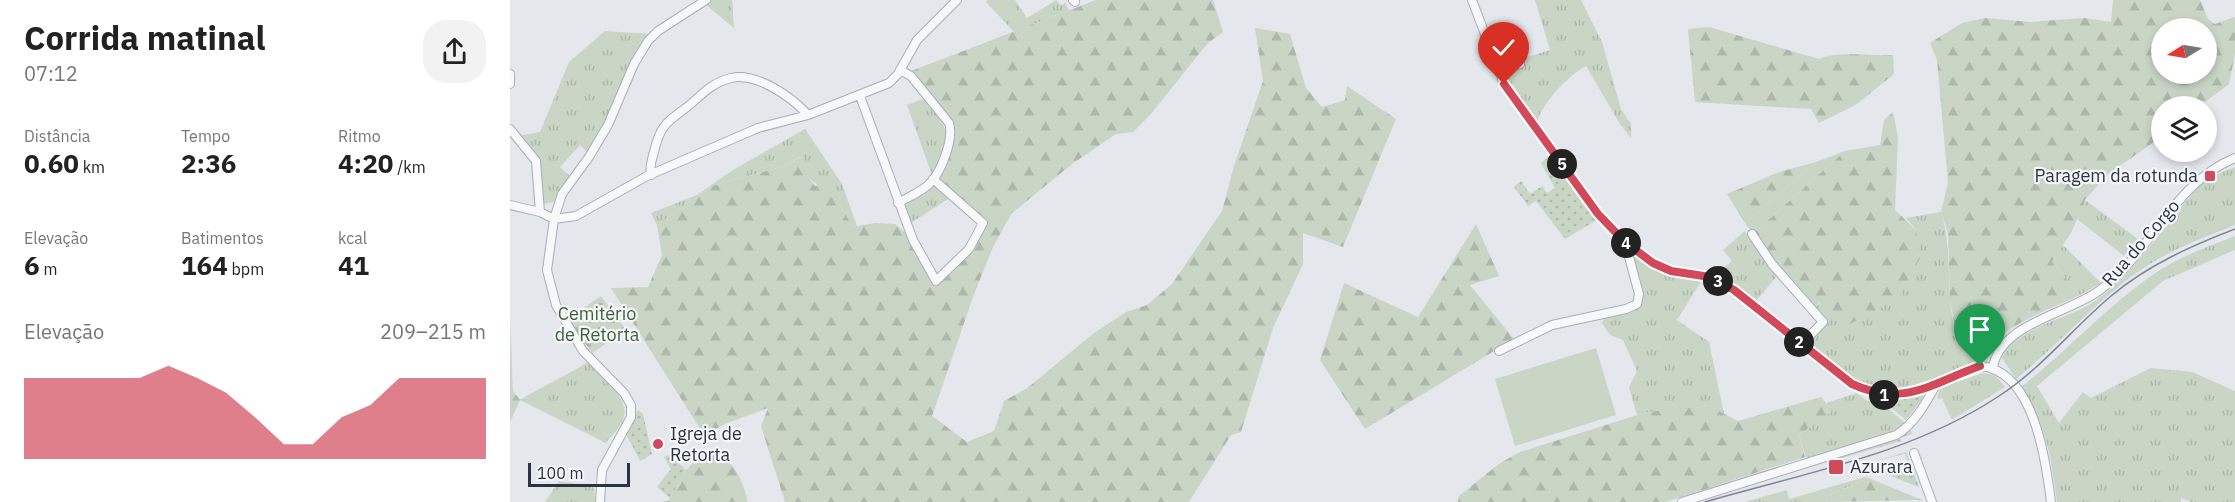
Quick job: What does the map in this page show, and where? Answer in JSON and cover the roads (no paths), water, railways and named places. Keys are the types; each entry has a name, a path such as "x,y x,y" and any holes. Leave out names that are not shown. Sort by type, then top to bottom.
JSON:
{"street":[{"path":"600,502 602,470 632,411 624,393 583,351 556,305 547,270 554,219 562,194 590,157 609,124 634,64 648,41 658,31 706,0"},
{"path":"510,205 540,212 554,219 583,213 651,175 758,128 808,115 889,83 900,70 917,40 957,0"},
{"path":"1472,0 1504,84 1598,214 1625,242 1653,263 1671,271 1710,277 1734,290 1852,384 1871,393 1893,396 1910,393 1980,366 1993,367 2009,380 2035,419 2043,443 2051,502"},
{"path":"1500,70 1520,64"},
{"path":"898,203 933,179 950,144 952,132 949,123 911,76 900,70"},
{"path":"510,74 510,84"},
{"path":"651,175 657,137 664,124 693,102 704,90 731,78 759,81 800,107 808,115"},
{"path":"860,96 913,240 936,281 969,249 983,223 933,179"},
{"path":"510,129 536,161 540,212"},
{"name":"Rua do Corgo","path":"1993,367 2002,344 2040,319 2075,306 2118,275 2188,188 2216,165 2235,158"},
{"path":"1752,234 1772,264 1823,322 1802,344"},
{"path":"1499,351 1552,325 1626,309 1637,304 1639,294 1625,242"},
{"path":"1682,502 1896,435 1904,430 1927,402 1937,383"},
{"path":"1914,453 1932,502"}],"tram line":[{"path":"1705,502 1856,460 1930,433 1965,416 1999,396 2029,373 2097,308 2125,285 2170,257 2235,229"}],"place":[{"name":"Paragem da rotunda","path":"2210,176"},
{"name":"Igreja de Retorta","path":"658,444"},
{"name":"Azurara","path":"1836,467"}],"park label":[{"name":"Cemitério de Retorta","path":"597,324"}]}
